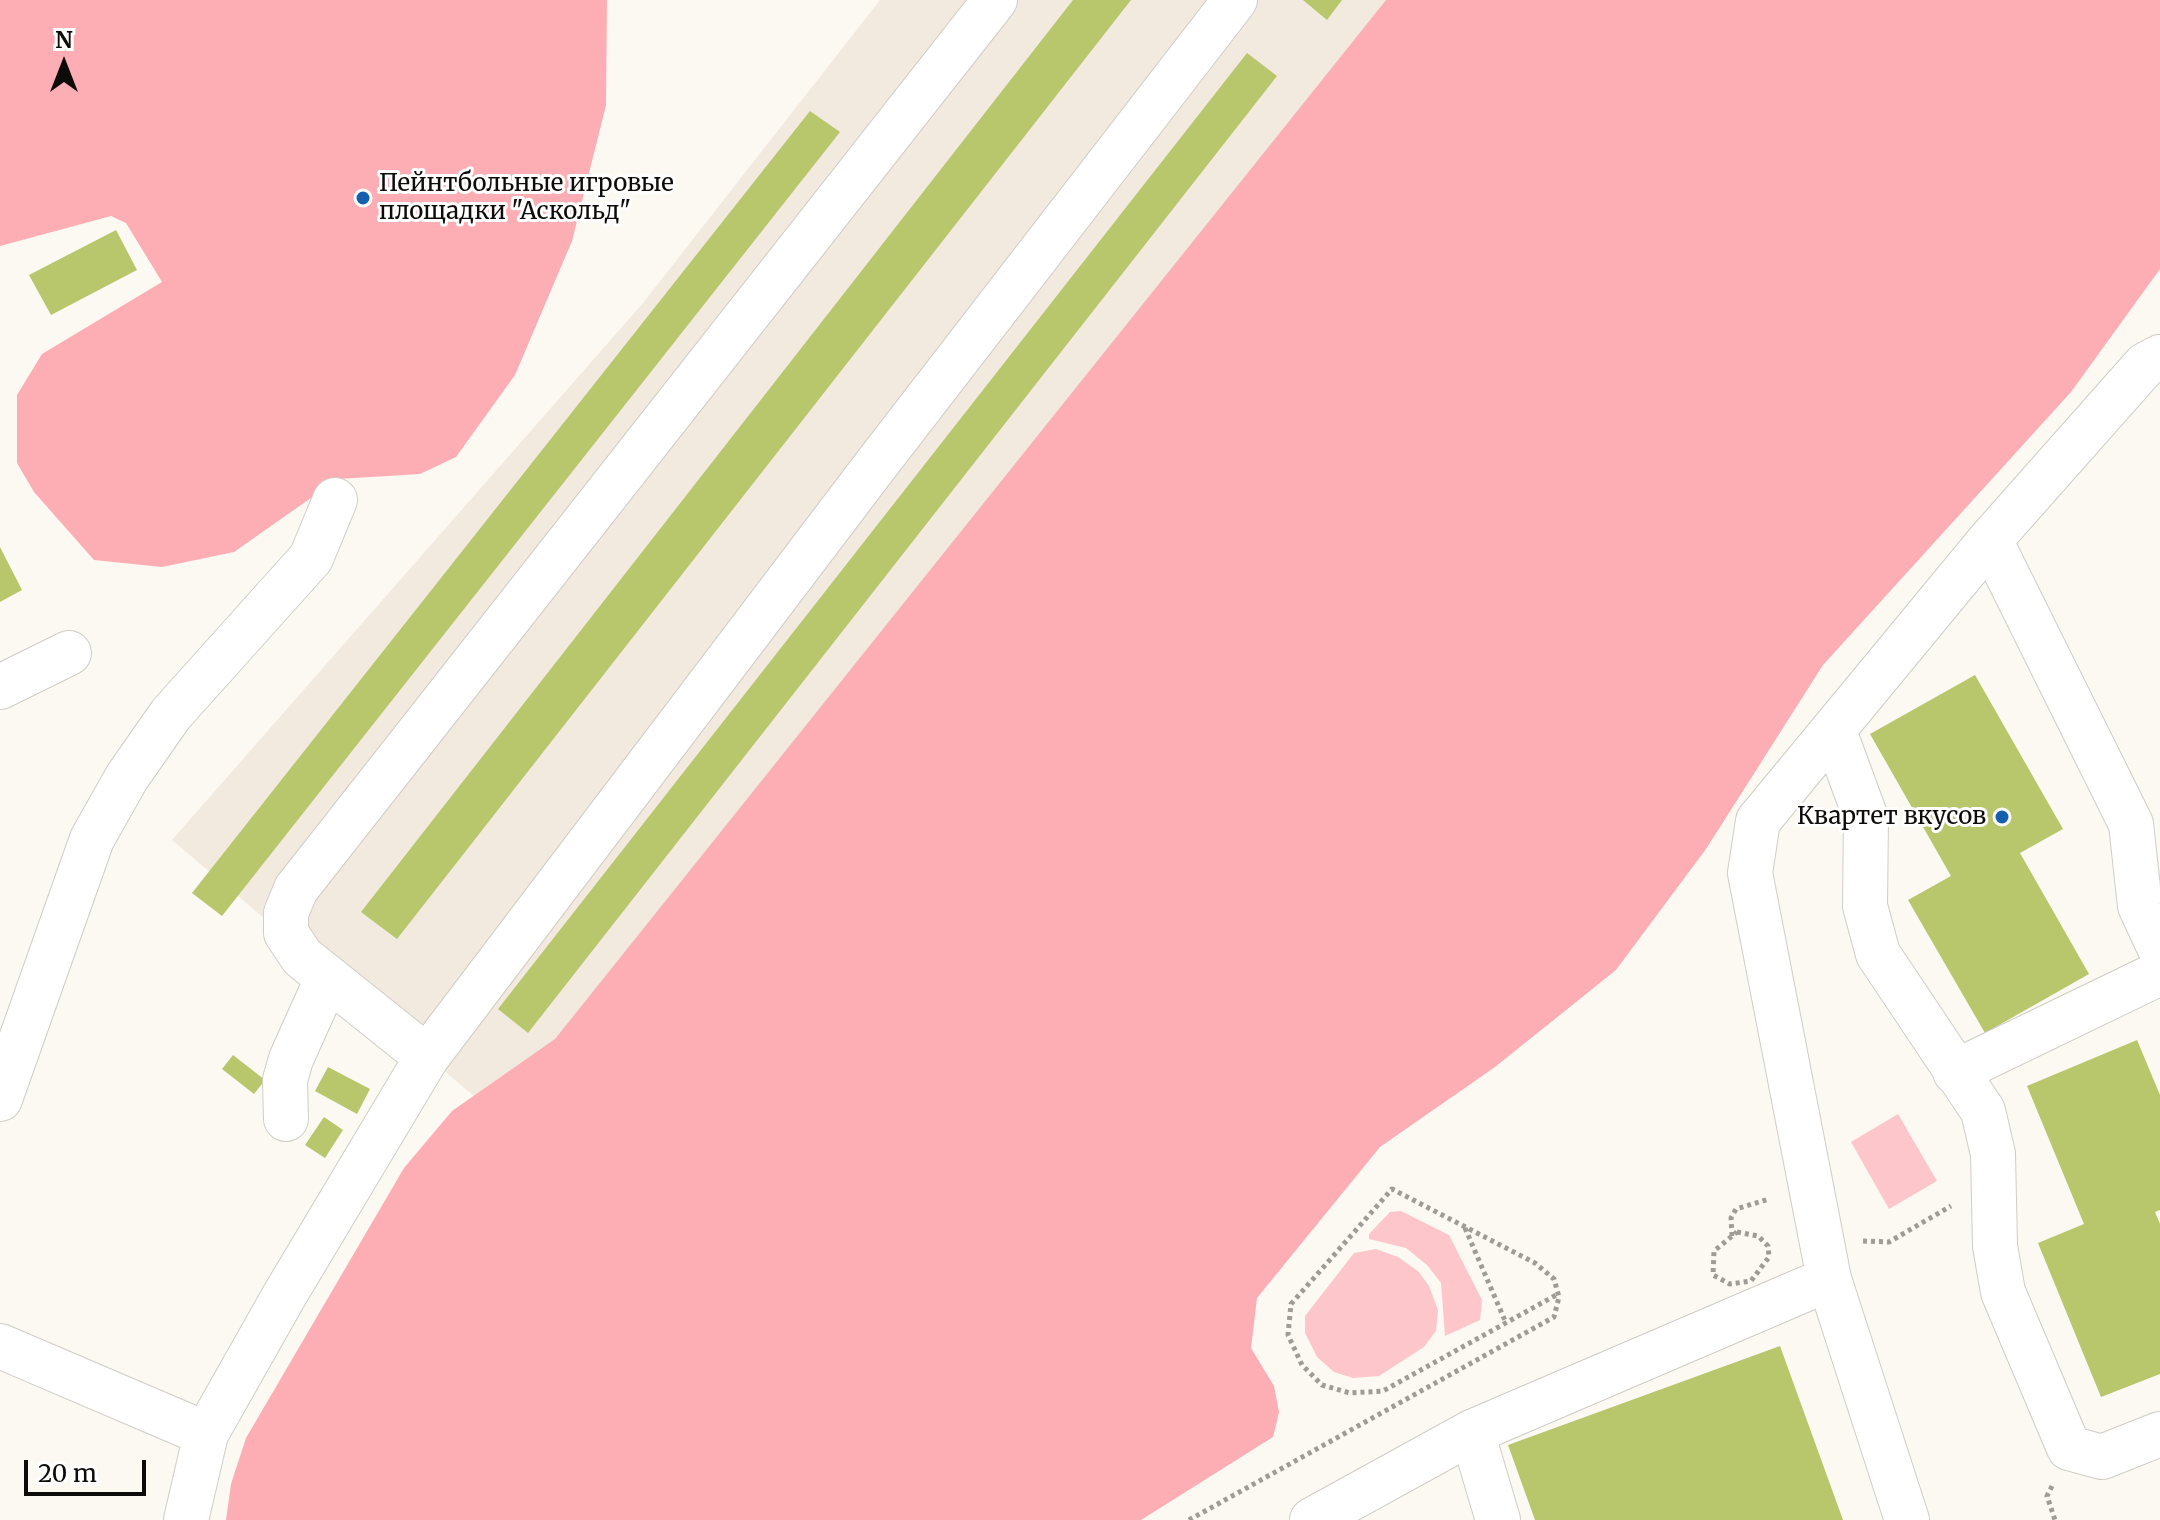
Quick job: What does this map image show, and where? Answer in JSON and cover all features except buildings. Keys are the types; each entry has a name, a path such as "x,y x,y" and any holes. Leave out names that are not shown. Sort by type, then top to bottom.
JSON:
{"street":[{"path":"427,1057 302,957 286,933 286,913 296,889 995,0"},
{"path":"186,1520 206,1434 284,1296 427,1057 1235,0"},
{"path":"1907,1520 1825,1260 1750,873 1758,821 1990,540 2145,365 2160,357"},
{"path":"0,1099 92,839 127,777 171,714 311,558 335,500"},
{"path":"1990,540 2131,824 2140,906 2160,949"},
{"path":"0,687 69,653"},
{"path":"1834,731 1866,818 1865,906 1878,954 1983,1111 1993,1154 1995,1246 2003,1292 2069,1448 2102,1457 2160,1434"},
{"path":"1955,1072 2160,973"},
{"path":"286,1119 285,1080 291,1059 327,979"},
{"path":"1312,1520 1472,1432 1825,1260"},
{"path":"0,1346 206,1434"},
{"path":"1472,1432 1498,1520"}],"path":[{"path":"1825,1260 1889,1242 1994,1181"},
{"path":"1189,1520 1554,1317 1558,1294 1554,1279 1535,1263 1392,1189 1291,1304 1288,1335 1302,1365 1322,1385 1350,1393 1383,1391 1558,1294"},
{"path":"1732,1236 1731,1218 1736,1209 1775,1197"},
{"path":"1465,1227 1506,1323"},
{"path":"1737,1232 1758,1236 1768,1246 1769,1257 1751,1281 1730,1284 1713,1275 1714,1251 1732,1236 1737,1232"}],"shaded area":[{"path":"0,0 607,0 606,105 572,241 515,375 456,457 420,474 338,479 234,552 162,567 94,560 34,492 17,463 17,395 42,354 162,282 126,223 111,216 0,246"},
{"path":"880,0 1387,0 501,1119 172,840 643,303"},
{"path":"1386,0 2160,0 2160,269 2071,392 1823,665 1706,849 1616,970 1495,1067 1380,1147 1257,1298 1251,1348 1274,1386 1279,1412 1273,1437 1141,1520 226,1520 231,1484 246,1438 404,1168 452,1111 555,1039"},
{"path":"1898,1114 1937,1181 1889,1209 1851,1142"},
{"path":"1401,1211 1449,1235 1482,1300 1480,1320 1445,1336 1441,1283 1427,1265 1406,1248 1369,1239 1369,1234 1390,1212"},
{"path":"1376,1249 1398,1257 1418,1271 1429,1286 1438,1310 1436,1331 1424,1347 1379,1376 1353,1378 1334,1372 1317,1357 1305,1333 1305,1316 1354,1253"}],"place":[{"name":"Пейнтбольные игровые площадки \"Аскольд\"","path":"363,198"},
{"name":"Квартет вкусов","path":"2002,817"}]}
